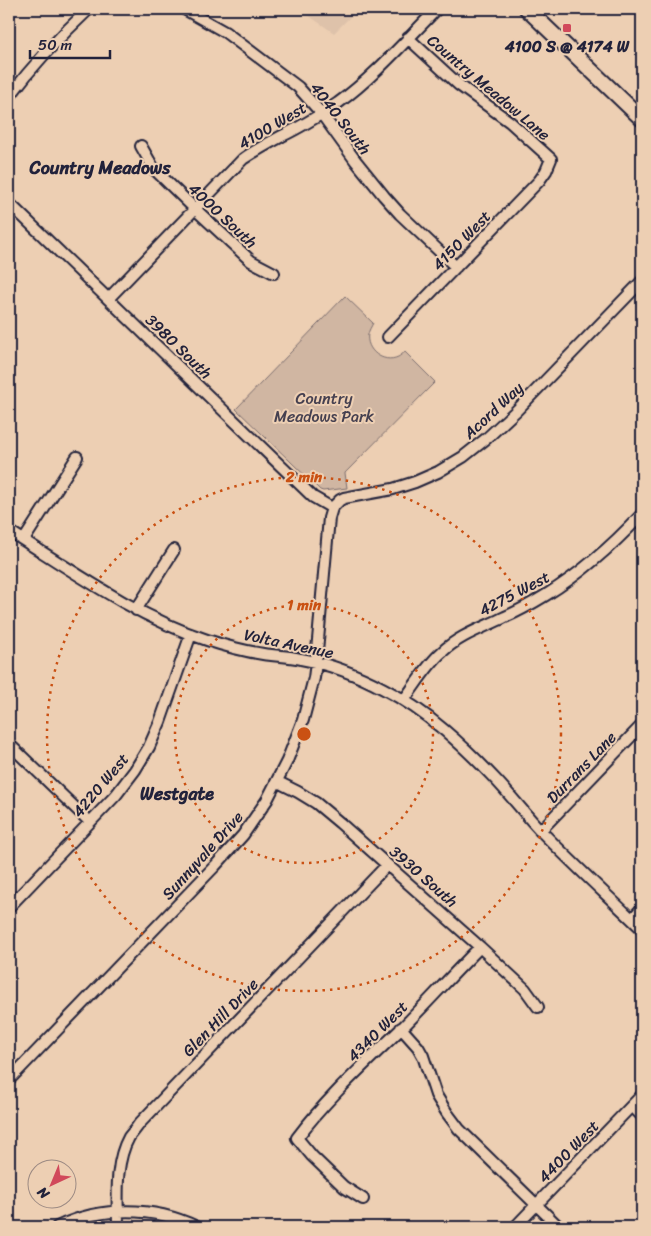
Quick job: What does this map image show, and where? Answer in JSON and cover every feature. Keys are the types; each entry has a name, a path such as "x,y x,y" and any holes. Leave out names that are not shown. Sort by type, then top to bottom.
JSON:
{"main road":[{"path":"534,11 642,119"}],"street":[{"path":"9,97 24,76 89,9"},
{"name":"4040 South","path":"184,9 226,32 298,87 322,113 354,160 384,196 400,214 456,267"},
{"name":"4100 West","path":"108,299 243,159 322,113 356,88 374,73 437,9"},
{"name":"Country Meadow Lane","path":"408,38 459,85 510,122 551,159"},
{"name":"4000 South","path":"141,146 154,169 195,209 250,261 274,272"},
{"name":"4150 West","path":"388,337 539,181 551,159"},
{"name":"3980 South","path":"9,203 313,496 332,508"},
{"name":"Acord Way","path":"332,508 344,498 393,489 415,482 438,472 463,457 517,410 642,280"},
{"path":"24,540 77,456"},
{"name":"Sunnyvale Drive","path":"9,1080 243,835 278,782 303,720 314,678 329,518 332,508"},
{"name":"4275 West","path":"404,700 434,660 450,645 469,633 522,609 560,586 607,549 642,514"},
{"name":"Volta Avenue","path":"9,531 112,596 163,623 207,640 242,649 316,662 349,672 404,700 438,725 462,746 496,780 540,831 642,929"},
{"path":"136,610 174,550"},
{"name":"4220 West","path":"9,907 90,822 135,770 149,747 160,722 191,634"},
{"name":"Durrans Lane","path":"540,831 642,725"},
{"path":"9,744 90,822"},
{"name":"3930 South","path":"278,782 316,803 480,946 525,989 538,1007"},
{"name":"Glen Hill Drive","path":"118,1227 118,1179 129,1137 139,1124 387,865"},
{"path":"632,919 642,908"},
{"name":"4340 West","path":"362,1199 344,1187 312,1156 297,1138 309,1122 480,946"},
{"path":"402,1028 418,1047 423,1056 436,1095 459,1129 559,1227"},
{"name":"4400 West","path":"515,1227 642,1095"},
{"path":"632,1106 642,1116"},
{"path":"57,1227 77,1219 118,1211 140,1211 162,1215 197,1227"}],"shaded area":[{"path":"299,9 358,9 334,33"}],"green space":[{"name":"Country Meadows Park","path":"345,296 373,323 368,333 368,340 369,345 376,354 392,359 405,352 435,382 345,473 347,488 323,491 236,409"}],"place":[{"name":"4100 S @ 4174 W","path":"567,28"}],"district":[{"name":"Country Meadows","path":"100,168"},
{"name":"Westgate","path":"177,794"}]}
